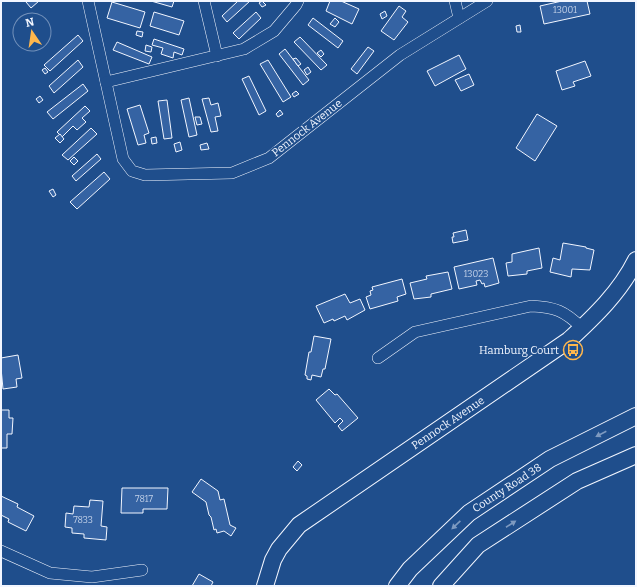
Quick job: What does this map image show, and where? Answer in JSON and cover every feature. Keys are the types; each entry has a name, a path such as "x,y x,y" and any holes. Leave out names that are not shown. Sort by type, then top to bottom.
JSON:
{"main road":[{"name":"Pennock Avenue","path":"265,586 273,560 279,549 299,525 569,340 599,312 619,287 636,260"},
{"name":"County Road 38","path":"397,586 410,569 469,513 550,459 636,416"},
{"path":"440,586 478,545 577,481 636,455"}],"street":[{"name":"Pennock Avenue","path":"88,1 123,159 132,171 145,175 232,173 269,158 400,55 487,1"},
{"path":"204,1 216,56"},
{"path":"106,82 244,49 274,31 298,1"},
{"path":"455,1 458,18"},
{"path":"378,358 415,332 531,306 545,306 558,309 573,319 582,328"},
{"path":"1,551 50,573 92,577 142,570"}],"building":[{"path":"26,1 39,1 31,8"},
{"path":"151,1 174,1 172,7"},
{"path":"238,1 250,1 227,22 222,16"},
{"path":"262,1 266,5 262,7 259,3"},
{"path":"330,1 341,1 359,9 352,24 326,11"},
{"path":"562,1 587,1 590,14 544,24 540,6"},
{"path":"112,2 145,12 140,28 107,18"},
{"path":"399,6 406,11 402,17 408,22 394,40 381,31"},
{"path":"385,11 387,16 382,19 380,14"},
{"path":"154,12 184,21 179,35 150,26"},
{"path":"256,12 261,18 239,39 233,33"},
{"path":"313,18 343,41 338,48 308,25"},
{"path":"335,18 339,22 335,27 330,24"},
{"path":"520,25 521,32 517,32 516,26"},
{"path":"137,31 143,32 142,37 136,35"},
{"path":"78,35 83,41 50,71 44,65"},
{"path":"300,37 327,65 321,70 294,42"},
{"path":"154,39 184,49 182,55 174,52 173,58 161,54 163,48 152,45"},
{"path":"117,42 152,57 149,64 113,50"},
{"path":"146,45 152,47 151,52 145,51"},
{"path":"368,47 374,51 357,74 351,69"},
{"path":"285,49 309,80 303,85 279,54"},
{"path":"321,50 324,54 321,57 317,53"},
{"path":"459,55 466,69 435,86 427,71"},
{"path":"296,58 301,64 298,66 293,59"},
{"path":"78,60 83,67 54,93 49,86"},
{"path":"268,60 291,97 283,102 260,64"},
{"path":"585,61 591,76 573,82 575,86 562,90 556,71"},
{"path":"308,67 311,72 307,75 304,70"},
{"path":"45,68 48,72 45,74 42,70"},
{"path":"469,74 474,85 461,91 455,80"},
{"path":"249,76 266,111 259,115 242,79"},
{"path":"83,84 88,91 53,119 47,112"},
{"path":"296,91 299,94 294,97 292,94"},
{"path":"40,96 43,100 39,103 36,99"},
{"path":"189,98 197,135 189,137 181,100"},
{"path":"209,98 211,105 218,103 221,116 215,117 218,131 211,132 202,99"},
{"path":"167,100 172,138 164,139 158,101"},
{"path":"140,105 149,133 144,135 146,143 138,145 127,109"},
{"path":"85,106 90,111 82,118 86,122 77,130 73,126 62,137 57,132"},
{"path":"280,110 283,114 278,117 276,114"},
{"path":"537,114 557,126 535,161 516,148"},
{"path":"195,117 200,117 202,124 197,125"},
{"path":"91,128 97,134 68,160 62,155"},
{"path":"60,134 64,139 60,143 55,138"},
{"path":"156,137 157,143 152,144 151,138"},
{"path":"180,142 182,150 176,152 174,144"},
{"path":"207,143 209,149 201,150 200,145"},
{"path":"97,154 101,159 76,181 72,176"},
{"path":"74,157 78,161 74,165 70,161"},
{"path":"104,172 110,179 77,209 70,202"},
{"path":"53,189 56,195 53,197 49,191"},
{"path":"466,230 468,240 453,243 453,233"},
{"path":"563,243 594,250 590,270 572,269 571,277 550,272 553,258 560,260"},
{"path":"539,248 542,268 527,271 527,274 508,276 506,263 512,262 512,254"},
{"path":"493,258 499,283 485,287 484,283 482,284 480,280 476,281 477,285 459,289 454,267"},
{"path":"448,272 452,289 431,294 431,297 414,299 410,283 427,279 426,276"},
{"path":"402,279 406,294 397,297 398,301 370,309 366,297 371,295 370,291 373,290 372,287"},
{"path":"345,294 350,303 360,299 365,310 347,320 345,316 334,321 333,319 324,323 316,306"},
{"path":"314,336 331,339 325,369 323,369 321,377 312,375 311,380 307,379 307,376 305,375 309,352 311,352"},
{"path":"18,355 22,378 16,379 17,387 3,389 1,358"},
{"path":"329,389 335,395 337,394 358,418 342,431 338,426 343,421 340,418 335,423 316,400"},
{"path":"1,410 9,410 9,418 13,418 12,434 7,434 7,448 1,448"},
{"path":"298,461 302,465 297,471 293,467"},
{"path":"201,479 218,491 220,500 224,499 230,525 236,528 231,536 224,531 217,533 216,529 214,530 206,502 192,492"},
{"path":"122,488 168,488 167,509 143,509 143,513 121,513"},
{"path":"1,496 18,504 17,507 34,516 26,531 8,522 9,519 1,515"},
{"path":"90,500 103,501 101,526 107,527 106,540 84,538 84,534 72,533 72,528 65,527 66,513 73,514 74,506 89,507"},
{"path":"199,574 213,582 211,586 192,586"}],"place":[{"name":"Hamburg Court","path":"573,350"}]}
